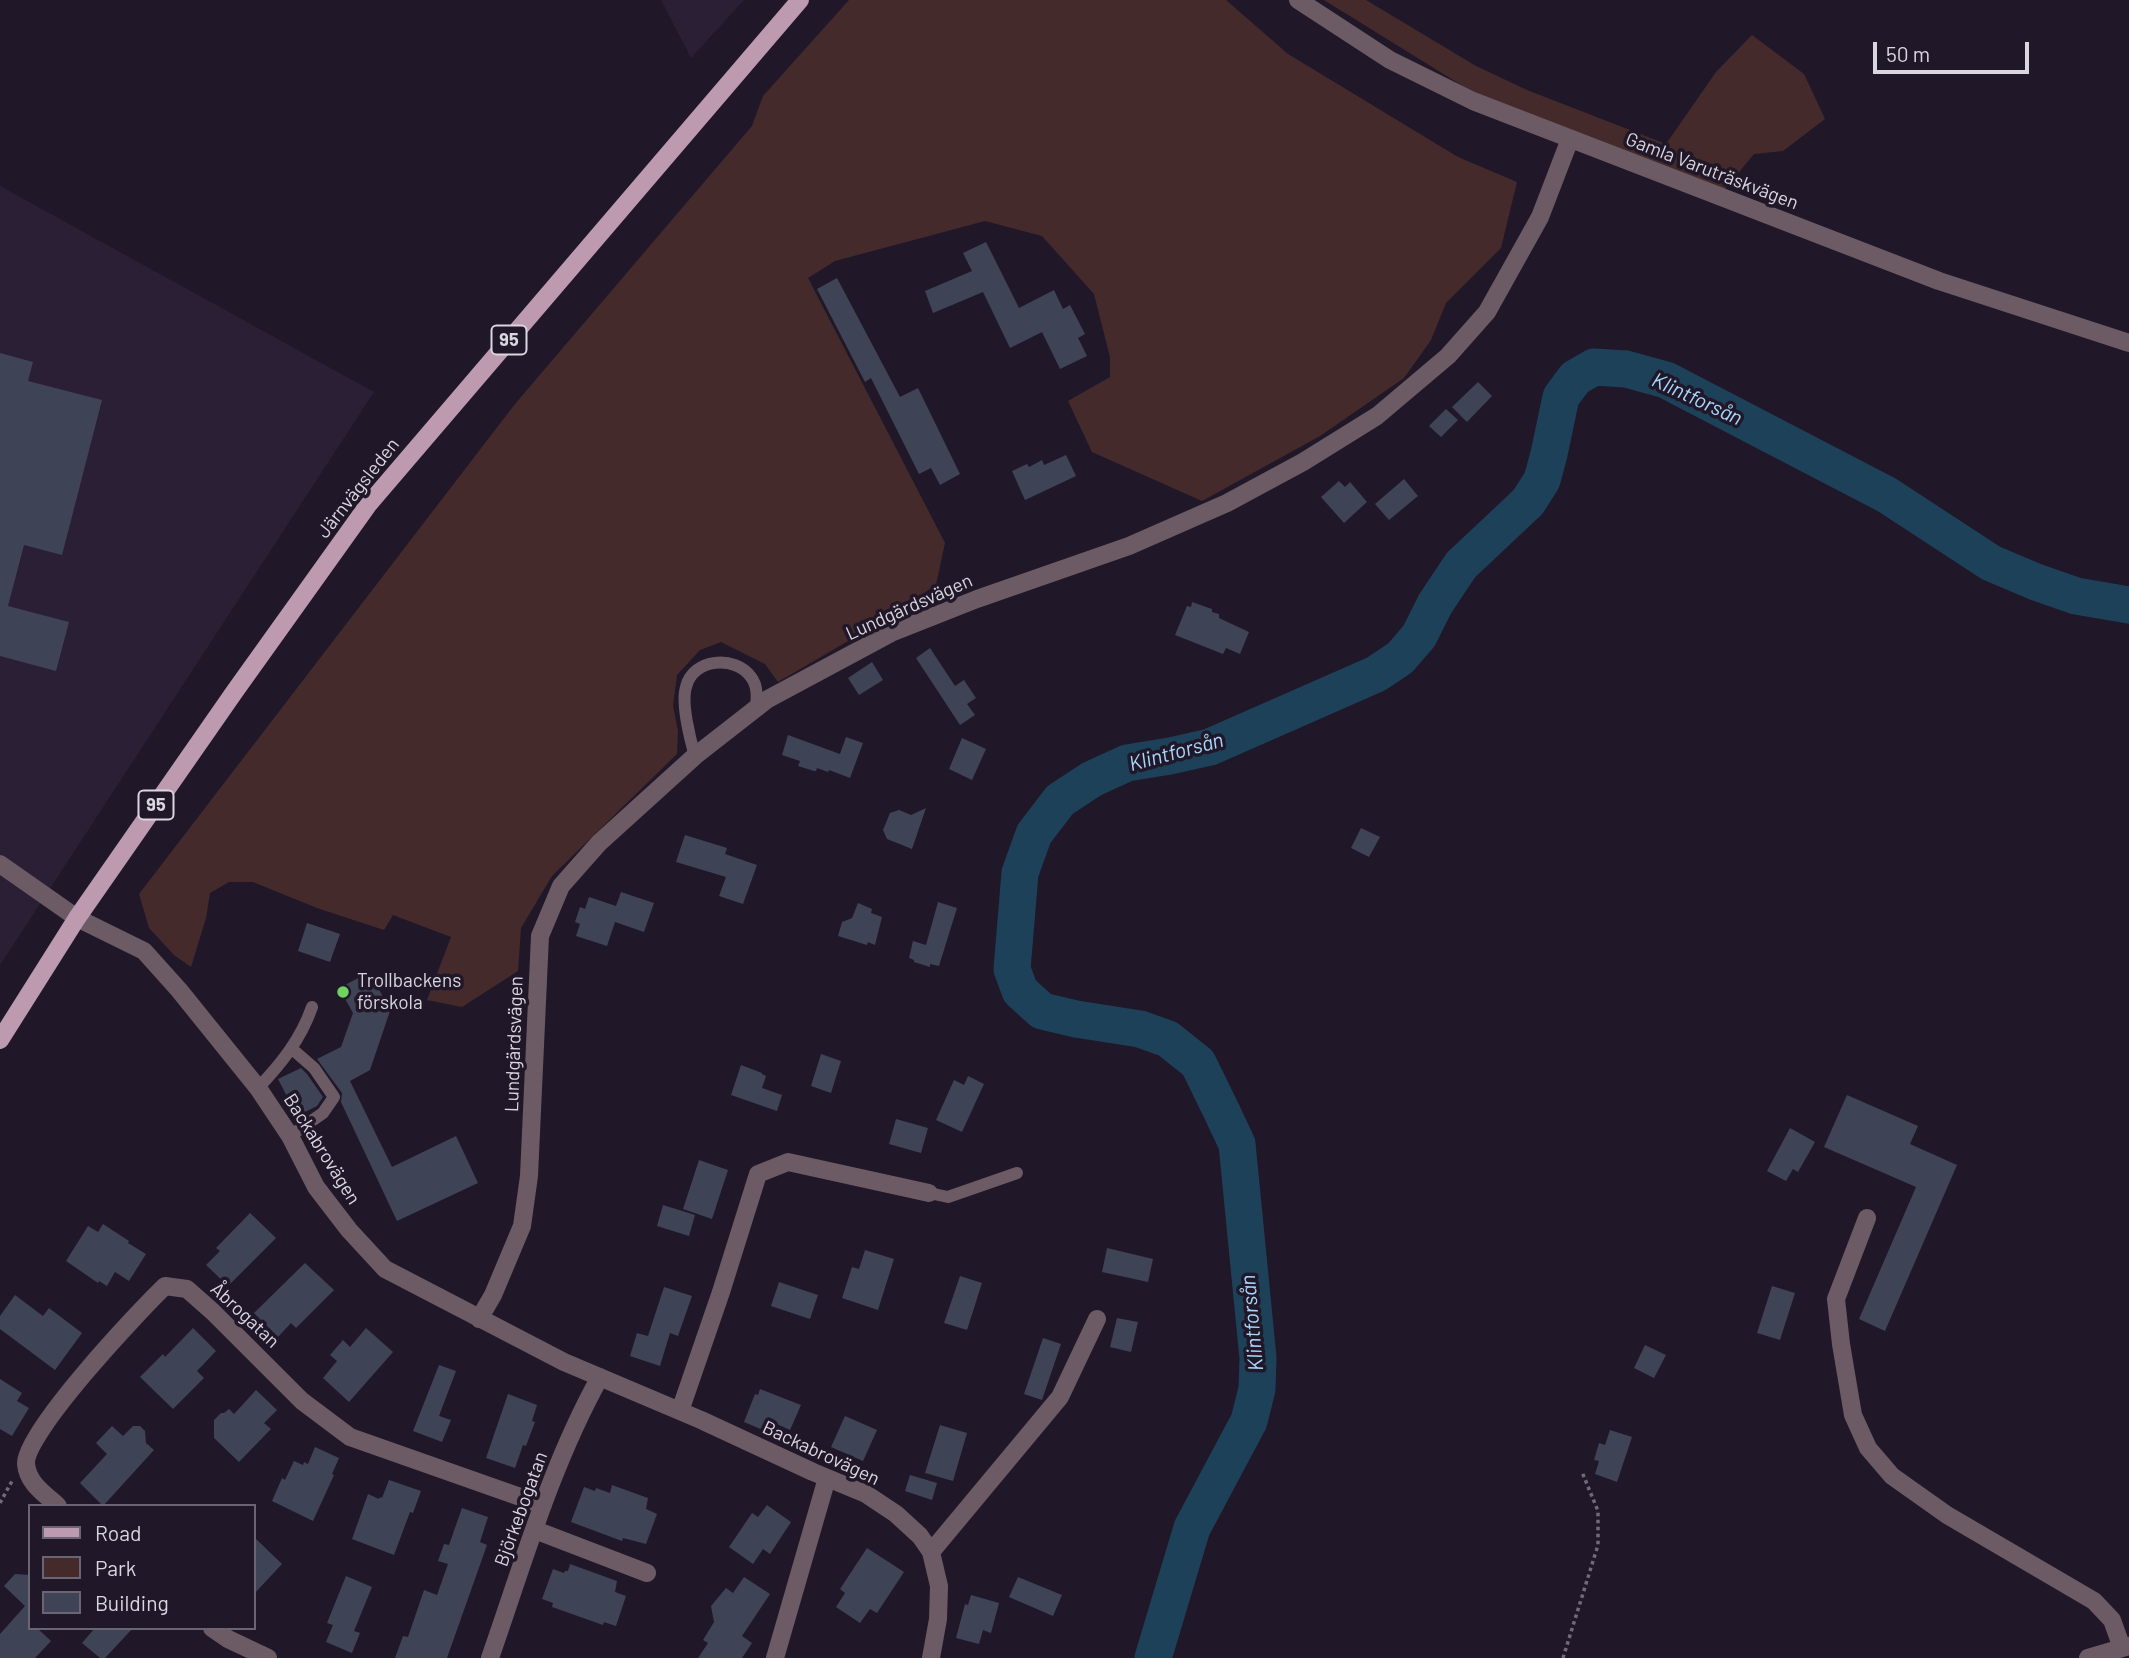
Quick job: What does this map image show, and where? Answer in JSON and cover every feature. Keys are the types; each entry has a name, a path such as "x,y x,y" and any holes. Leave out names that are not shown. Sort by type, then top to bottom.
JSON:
{"main road":[{"name":"Järnvägsleden","path":"0,1040 77,918 368,505 800,0"}],"street":[{"name":"Gamla Varuträskvägen","path":"1298,0 1390,60 1473,101 1939,281 2129,342"},
{"name":"Lundgärdsvägen","path":"479,1319 493,1295 522,1226 529,1176 540,936 561,886 599,843 695,756 768,699 891,633 977,599 1129,546 1227,503 1303,462 1377,416 1448,356 1487,312 1540,217 1570,139"},
{"name":"Backabrovägen","path":"0,864 77,918 144,951 258,1088 290,1136 316,1186 349,1230 385,1269 564,1362 866,1494 896,1514 920,1536 931,1552 939,1586 938,1619 931,1658"},
{"path":"680,1411 758,1174 788,1162 929,1193"},
{"path":"1867,1218 1836,1299 1853,1415 1868,1448 1892,1476 1947,1515 2094,1601 2112,1620 2125,1647 2088,1658"},
{"name":"Åbrogatan","path":"56,1504 31,1482 26,1462 32,1444 52,1413 135,1314 165,1286 187,1289 302,1401 350,1437 543,1505"},
{"path":"931,1552 1060,1397 1097,1319"},
{"name":"Björkebogatan","path":"491,1658 543,1505 588,1398 600,1377"},
{"path":"775,1658 827,1478"},
{"path":"534,1530 647,1573"},
{"path":"215,1630 268,1658"}],"lane":[{"path":"695,756 684,705 686,685 695,670 709,663 726,663 741,668 753,678 757,694 756,709"},
{"path":"258,1088 282,1063 306,1026 312,1007"},
{"path":"290,1136 323,1112 334,1097 314,1068 291,1048"},
{"path":"929,1193 948,1197 1017,1173"}],"path":[{"path":"1563,1658 1598,1545 1598,1511 1582,1472"}],"shaded area":[{"path":"661,0 744,0 691,58"},
{"path":"0,186 374,392 0,965"}],"green space":[{"path":"849,0 1226,0 1288,54 1458,157 1517,182 1501,248 1446,303 1431,340 1404,378 1320,436 1202,501 1092,452 1068,401 1110,377 1110,357 1094,294 1042,236 985,221 835,261 808,278 945,543 936,585 884,620 778,682 765,664 721,642 700,650 677,675 673,706 678,731 677,754 552,876 521,928 518,971 462,1007 427,1000 451,937 393,915 384,930 317,908 253,882 229,882 210,893 206,918 191,967 174,955 149,928 139,894 515,404 752,126 763,96"},
{"path":"1324,0 1366,0 1476,66 1527,90 1666,144 1716,72 1752,35 1804,74 1825,119 1783,151 1754,154 1724,190 1479,96"}],"building":[{"path":"986,242 1019,308 1054,290 1063,309 1070,305 1085,334 1078,338 1087,356 1060,369 1042,332 1010,348 983,292 933,313 925,291 972,271 963,253"},
{"path":"837,278 900,397 918,388 960,474 940,485 931,468 919,474 871,378 865,382 817,289"},
{"path":"0,353 33,362 28,381 102,400 62,555 24,545 8,606 69,622 56,671 0,656"},
{"path":"1478,382 1492,396 1467,422 1452,407"},
{"path":"1446,409 1458,420 1441,437 1429,426"},
{"path":"1066,455 1076,476 1025,500 1012,471 1042,460 1044,465"},
{"path":"1404,479 1418,496 1389,520 1375,504"},
{"path":"1339,481 1345,487 1350,482 1367,502 1344,523 1321,497"},
{"path":"1192,602 1212,609 1212,612 1219,614 1219,618 1249,632 1240,654 1226,648 1223,654 1175,635 1187,606 1191,607"},
{"path":"930,648 955,686 964,680 976,698 967,704 975,715 960,725 916,658"},
{"path":"872,662 883,680 859,695 848,678"},
{"path":"788,735 840,754 846,737 863,743 850,778 829,770 828,772 817,768 814,771 798,766 800,761 782,755"},
{"path":"962,738 986,749 972,780 949,769"},
{"path":"926,808 912,849 887,839 883,830 890,813 899,810 911,815"},
{"path":"1361,828 1380,837 1369,857 1351,848"},
{"path":"685,835 727,848 725,854 757,865 743,904 719,896 726,877 676,862"},
{"path":"621,892 654,903 644,932 615,922 607,946 576,936 580,924 575,922 580,907 585,909 589,897 616,906"},
{"path":"938,902 957,908 939,966 930,964 930,967 909,958 913,941 926,945"},
{"path":"858,903 882,917 875,945 838,936 842,922 852,918"},
{"path":"307,923 340,934 330,962 298,951"},
{"path":"370,972 390,1011 370,1070 350,1081 392,1167 456,1136 478,1183 397,1221 341,1102 342,1093 317,1059 341,1047 353,1013 339,988"},
{"path":"821,1054 841,1061 831,1093 811,1086"},
{"path":"741,1065 766,1076 762,1088 782,1095 777,1111 731,1095"},
{"path":"301,1068 323,1097 317,1106 297,1116 278,1079"},
{"path":"968,1076 984,1084 962,1132 936,1120 954,1080 964,1085"},
{"path":"1847,1095 1918,1126 1910,1144 1957,1165 1885,1331 1859,1319 1916,1187 1824,1147"},
{"path":"896,1119 928,1128 921,1153 889,1144"},
{"path":"1790,1128 1815,1142 1798,1172 1793,1169 1786,1181 1767,1171"},
{"path":"699,1160 728,1170 712,1219 683,1209"},
{"path":"663,1205 695,1215 689,1236 657,1226"},
{"path":"250,1213 276,1238 228,1286 206,1265 220,1251 216,1248"},
{"path":"103,1224 146,1254 129,1281 115,1272 107,1286 99,1281 98,1283 66,1261 88,1226 98,1232"},
{"path":"1107,1248 1153,1259 1148,1282 1102,1272"},
{"path":"865,1250 894,1259 878,1310 842,1298 852,1267 859,1269"},
{"path":"305,1263 334,1290 296,1328 291,1323 278,1337 254,1313"},
{"path":"960,1276 982,1283 967,1330 944,1323"},
{"path":"779,1282 818,1295 810,1319 771,1306"},
{"path":"1772,1286 1795,1293 1780,1340 1757,1333"},
{"path":"664,1287 692,1296 678,1336 670,1333 660,1366 630,1356 637,1333 648,1336"},
{"path":"15,1295 43,1316 49,1308 82,1333 55,1370 0,1329 0,1316"},
{"path":"1117,1318 1138,1322 1131,1352 1110,1347"},
{"path":"193,1328 216,1351 197,1371 204,1378 173,1409 140,1377 163,1354 165,1357"},
{"path":"366,1328 393,1352 349,1402 323,1378 337,1361 330,1355 343,1340 350,1347"},
{"path":"1043,1338 1061,1344 1042,1400 1024,1394"},
{"path":"1645,1345 1666,1355 1654,1378 1634,1368"},
{"path":"439,1365 456,1371 439,1416 451,1420 442,1442 413,1431"},
{"path":"0,1379 22,1393 17,1401 29,1408 12,1436 0,1429"},
{"path":"760,1389 801,1405 790,1430 768,1420 763,1430 744,1422 755,1394 758,1395"},
{"path":"256,1390 277,1410 264,1423 271,1429 239,1462 214,1438 214,1420 229,1409 234,1414"},
{"path":"508,1394 537,1405 532,1421 535,1422 515,1468 486,1458"},
{"path":"845,1416 877,1430 863,1461 831,1447"},
{"path":"940,1425 967,1433 953,1481 925,1473"},
{"path":"112,1426 123,1436 133,1426 140,1426 145,1431 146,1443 154,1450 105,1504 101,1504 80,1483 107,1454 96,1443"},
{"path":"1610,1430 1632,1437 1617,1482 1595,1474 1599,1461 1594,1460 1599,1443 1605,1445"},
{"path":"315,1447 339,1458 313,1521 272,1501 282,1478 285,1480 294,1461 308,1464"},
{"path":"910,1475 937,1483 932,1500 905,1491"},
{"path":"389,1480 421,1491 394,1555 352,1539 368,1494 382,1498"},
{"path":"612,1485 648,1498 646,1509 657,1514 646,1544 623,1538 622,1541 571,1522 584,1487 610,1493"},
{"path":"767,1505 791,1522 770,1554 763,1549 753,1564 729,1547 752,1513 758,1517"},
{"path":"462,1508 488,1517 480,1542 487,1545 447,1658 395,1658 403,1636 408,1637 424,1590 437,1595 448,1564 438,1561 444,1544 449,1545"},
{"path":"256,1539 282,1564 256,1592"},
{"path":"867,1548 904,1572 877,1613 870,1609 860,1623 836,1607 845,1593 840,1589"},
{"path":"570,1564 617,1581 615,1592 626,1596 616,1626 604,1622 603,1625 552,1607 553,1603 542,1599 553,1569 564,1573 568,1571"},
{"path":"15,1574 28,1575 28,1630 39,1630 51,1641 35,1658 0,1658 0,1634 25,1606 4,1586"},
{"path":"346,1576 372,1587 354,1631 360,1633 352,1653 326,1642 333,1625 327,1623"},
{"path":"744,1577 770,1594 742,1636 752,1643 742,1658 698,1658 708,1643 703,1640 714,1622 711,1606 726,1588 733,1593"},
{"path":"1018,1577 1062,1595 1053,1616 1009,1597"},
{"path":"971,1595 999,1603 991,1633 983,1630 979,1644 956,1638 965,1604 968,1605"},
{"path":"93,1630 131,1630 105,1658 100,1658 82,1643"}],"waterway":[{"name":"Klintforsån","path":"1153,1658 1192,1528 1249,1421 1257,1389 1258,1358 1237,1144 1198,1063 1168,1039 1140,1029 1042,1011 1020,991 1012,969 1020,873 1034,834 1060,800 1092,779 1127,763 1210,747 1376,674 1400,658 1419,636 1435,604 1461,565 1528,502 1542,480 1561,397 1575,378 1594,367 1626,369 1666,380 1887,495 1991,563 2076,596 2129,605"}],"place":[{"name":"Trollbackens förskola","path":"343,992"}]}
